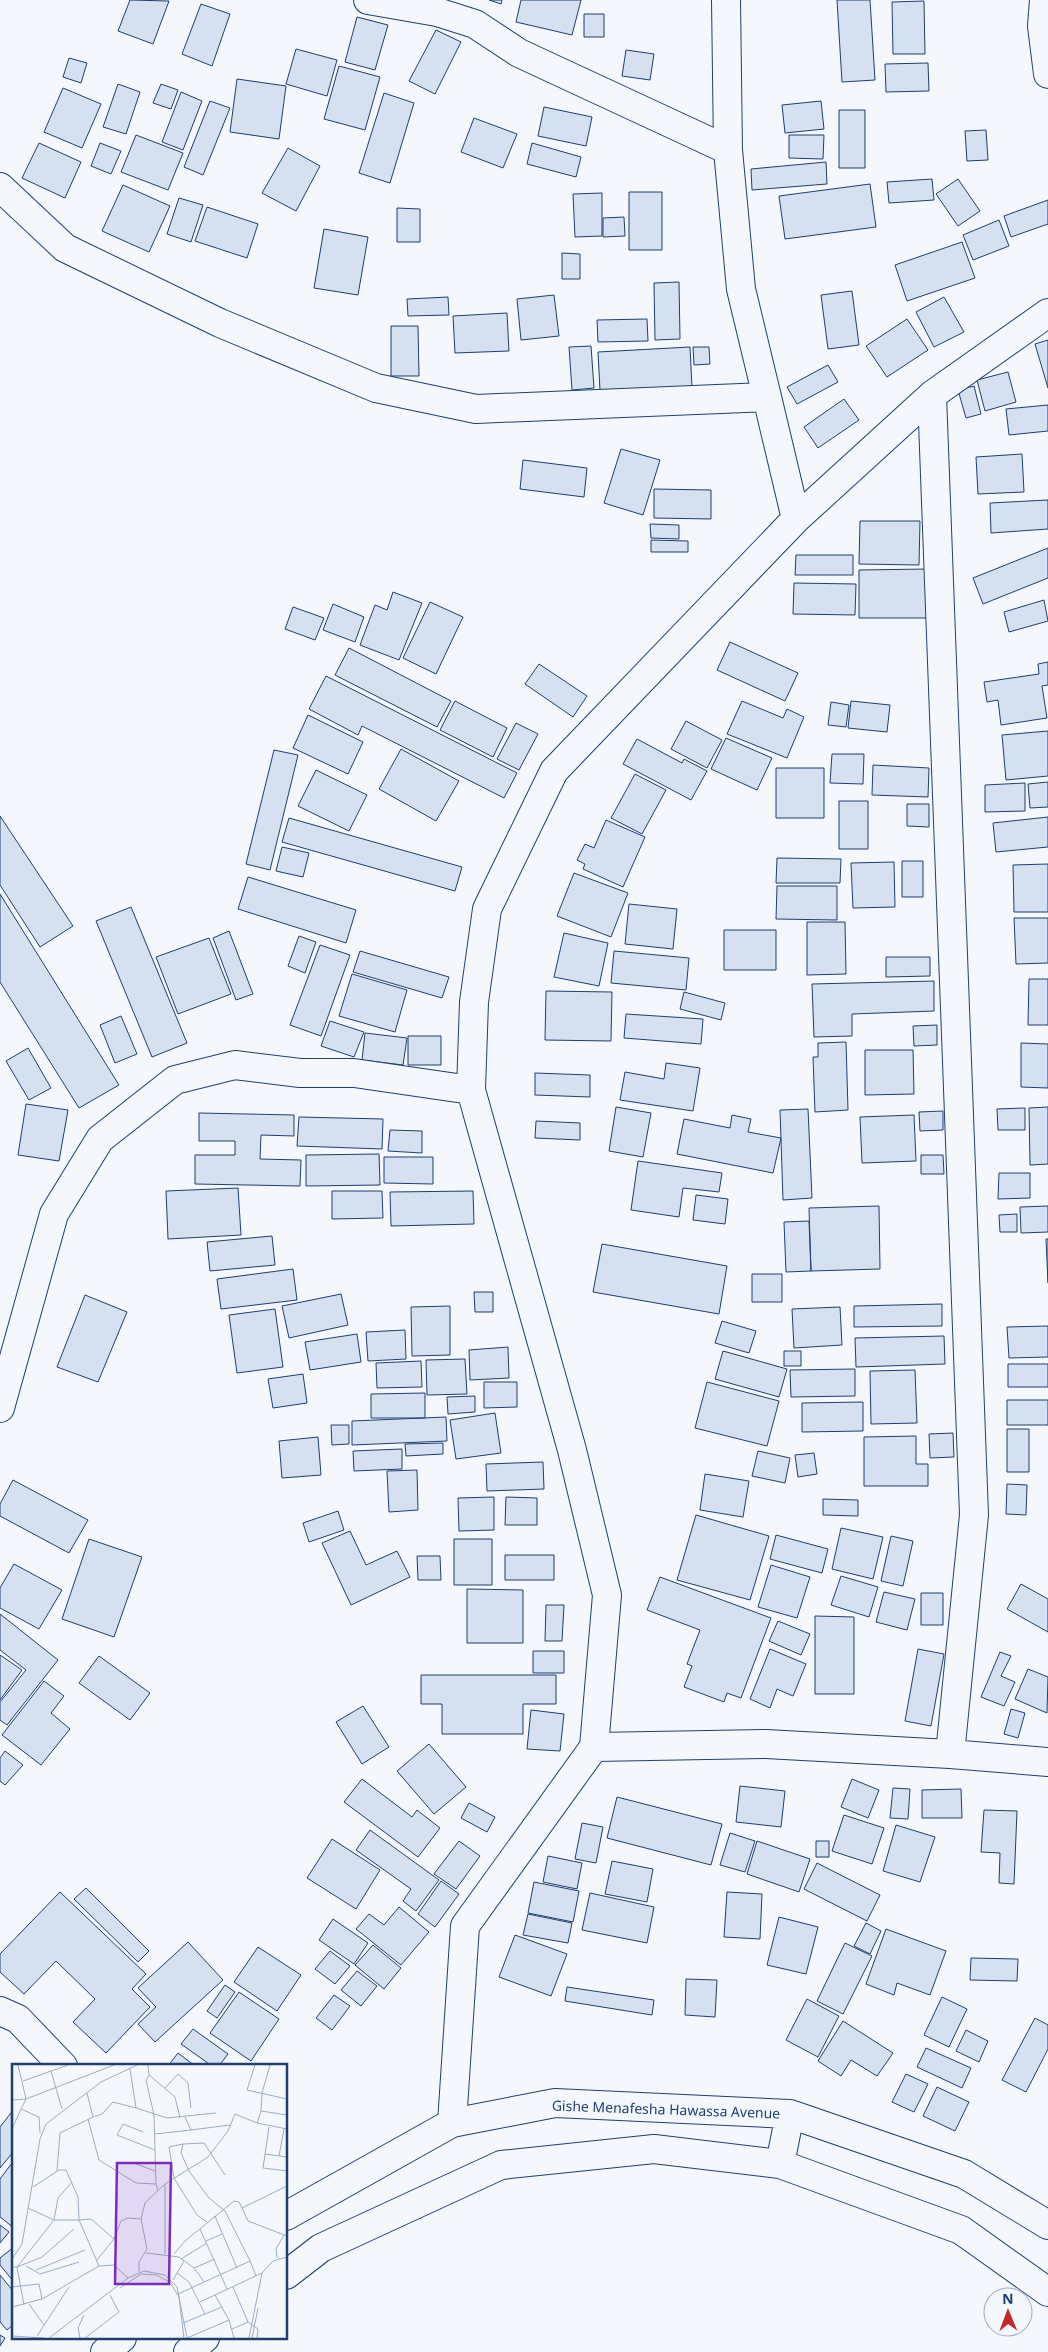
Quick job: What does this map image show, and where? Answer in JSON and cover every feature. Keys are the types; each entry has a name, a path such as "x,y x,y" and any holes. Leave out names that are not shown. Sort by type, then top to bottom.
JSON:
{"street":[{"path":"368,0 437,12 475,24 519,53 728,150"},
{"path":"726,0 728,150 741,289 796,520"},
{"path":"1044,0 1042,26 1048,74"},
{"path":"0,188 65,248 220,323 376,388 476,409 767,397"},
{"path":"452,2123 465,1926 594,1747 607,1595 572,1450 471,1090 474,1002 487,908 554,771 796,520 932,395 1048,314"},
{"path":"932,395 974,1516 950,1754"},
{"path":"0,1408 54,1214 100,1139 175,1080 235,1065 300,1073 354,1074 471,1090"},
{"path":"594,1747 766,1744 950,1754 1048,1762"},
{"path":"0,2010 18,2019 61,2064"},
{"name":"Gishe Menafesha Hawassa Avenue","path":"288,2215 452,2123 555,2103 790,2114 964,2174 1048,2225"},
{"path":"780,2164 790,2114"},
{"path":"288,2273 321,2248 501,2165 654,2150 780,2164 961,2230 1048,2292"},
{"path":"105,2352 120,2340"},
{"path":"188,2352 203,2340"}],"building":[{"path":"130,0 169,1 153,44 118,31"},
{"path":"489,0 502,0 501,4"},
{"path":"521,0 581,0 572,35 516,22"},
{"path":"837,0 870,0 875,80 842,82"},
{"path":"924,1 925,54 893,54 892,2"},
{"path":"201,4 230,14 212,66 182,54"},
{"path":"584,14 604,14 604,37 584,37"},
{"path":"357,17 388,25 375,70 345,62"},
{"path":"436,30 461,42 435,94 409,81"},
{"path":"296,49 337,60 327,96 286,84"},
{"path":"626,50 654,54 650,80 622,76"},
{"path":"69,58 87,63 81,83 63,77"},
{"path":"928,63 929,91 886,92 885,64"},
{"path":"339,66 380,77 365,130 324,119"},
{"path":"237,79 286,86 279,139 230,132"},
{"path":"118,84 140,92 126,134 103,127"},
{"path":"161,84 178,90 171,109 153,103"},
{"path":"63,88 101,104 82,148 44,132"},
{"path":"181,92 202,101 183,150 162,142"},
{"path":"384,93 414,103 390,183 359,173"},
{"path":"210,101 230,108 203,175 184,167"},
{"path":"821,101 824,129 785,133 782,105"},
{"path":"544,107 592,117 586,146 538,136"},
{"path":"839,110 865,110 865,168 839,168"},
{"path":"474,118 517,134 503,168 461,152"},
{"path":"986,130 988,160 967,161 965,131"},
{"path":"136,135 183,153 168,190 121,172"},
{"path":"789,135 824,135 823,159 789,158"},
{"path":"39,143 81,162 65,198 22,178"},
{"path":"100,143 121,151 111,174 91,166"},
{"path":"532,143 581,157 576,177 527,164"},
{"path":"288,148 320,166 296,211 262,193"},
{"path":"826,162 827,184 752,190 751,169"},
{"path":"932,179 934,200 889,203 887,182"},
{"path":"958,179 980,211 958,226 936,194"},
{"path":"870,184 876,227 785,239 779,196"},
{"path":"123,185 170,206 149,252 102,231"},
{"path":"629,192 662,192 662,250 629,250"},
{"path":"602,193 602,236 575,237 573,194"},
{"path":"179,198 203,205 191,242 167,234"},
{"path":"1048,200 1048,224 1011,237 1004,216"},
{"path":"207,207 258,224 247,258 195,241"},
{"path":"397,208 420,209 420,242 397,242"},
{"path":"624,217 625,236 603,237 603,218"},
{"path":"999,220 1009,246 973,260 963,235"},
{"path":"324,229 368,237 358,295 314,288"},
{"path":"962,242 975,278 907,301 895,265"},
{"path":"562,253 580,254 580,279 562,279"},
{"path":"679,282 680,339 655,340 654,283"},
{"path":"852,291 859,345 828,349 821,295"},
{"path":"554,295 559,336 521,340 517,299"},
{"path":"448,297 449,315 408,316 407,299"},
{"path":"944,297 964,332 934,347 916,312"},
{"path":"507,313 509,351 455,353 453,316"},
{"path":"647,319 648,341 598,342 597,320"},
{"path":"907,319 928,350 887,377 866,346"},
{"path":"391,326 418,326 419,376 391,376"},
{"path":"1048,340 1048,388 1035,344"},
{"path":"591,346 594,388 572,390 569,347"},
{"path":"690,347 692,387 600,391 598,352"},
{"path":"693,347 709,347 710,364 694,365"},
{"path":"828,365 838,382 797,404 787,387"},
{"path":"1008,372 1016,402 985,411 977,380"},
{"path":"974,386 981,414 966,418 958,390"},
{"path":"844,399 859,420 818,448 804,427"},
{"path":"1048,405 1048,431 1009,435 1006,409"},
{"path":"621,449 660,460 643,515 604,503"},
{"path":"1022,454 1024,492 978,494 976,457"},
{"path":"523,460 587,468 584,497 520,489"},
{"path":"654,489 711,490 711,519 654,518"},
{"path":"1048,500 1048,529 991,533 990,503"},
{"path":"860,521 920,521 919,565 859,564"},
{"path":"650,524 679,525 679,539 651,538"},
{"path":"651,540 688,541 688,552 651,552"},
{"path":"1048,548 1048,578 983,604 973,578"},
{"path":"796,555 853,555 853,575 795,575"},
{"path":"928,569 929,618 859,618 859,570"},
{"path":"794,583 856,584 855,615 793,614"},
{"path":"393,592 422,603 399,660 360,645 375,605 387,610"},
{"path":"1044,600 1048,621 1009,632 1004,612"},
{"path":"430,602 463,617 436,674 403,658"},
{"path":"333,604 364,617 355,642 323,630"},
{"path":"293,607 324,618 315,640 285,629"},
{"path":"730,642 798,673 785,701 717,670"},
{"path":"349,648 451,701 437,727 335,675"},
{"path":"1048,662 1048,685 1042,686 1047,718 1001,725 998,700 987,702 984,682 1039,674 1038,664"},
{"path":"539,664 587,696 573,717 525,684"},
{"path":"326,676 517,773 504,798 362,726 358,735 309,709"},
{"path":"455,701 507,728 493,757 440,730"},
{"path":"742,701 783,718 787,709 804,717 787,758 727,734"},
{"path":"851,701 890,705 887,732 848,728"},
{"path":"831,702 849,705 846,727 828,725"},
{"path":"308,715 363,742 348,774 293,748"},
{"path":"686,721 722,740 707,768 671,749"},
{"path":"516,723 538,734 519,770 497,759"},
{"path":"1048,731 1048,776 1006,780 1002,735"},
{"path":"726,738 772,758 757,790 711,769"},
{"path":"637,739 682,763 684,759 707,771 691,800 623,764"},
{"path":"401,749 459,781 436,821 379,789"},
{"path":"274,750 298,755 270,870 246,864"},
{"path":"832,754 864,754 863,784 830,783"},
{"path":"873,765 929,768 928,797 872,795"},
{"path":"776,768 824,768 824,818 776,818"},
{"path":"316,770 367,795 349,831 298,806"},
{"path":"635,774 666,790 642,834 611,818"},
{"path":"1048,782 1048,807 1030,808 1028,784"},
{"path":"1025,783 1025,811 985,812 985,785"},
{"path":"839,801 868,801 868,849 839,849"},
{"path":"907,804 929,804 929,827 907,826"},
{"path":"0,816 73,926 40,947 0,885"},
{"path":"1048,817 1048,847 996,852 993,823"},
{"path":"289,818 462,867 455,891 282,842"},
{"path":"606,820 645,837 623,887 583,869 585,864 577,860 585,844 594,848"},
{"path":"282,847 309,853 303,877 276,871"},
{"path":"777,858 841,859 840,883 776,883"},
{"path":"902,861 923,861 923,897 902,897"},
{"path":"894,862 895,907 853,908 851,863"},
{"path":"1048,864 1048,912 1014,912 1013,865"},
{"path":"574,873 628,893 611,937 557,916"},
{"path":"248,877 356,910 346,943 238,909"},
{"path":"777,886 837,886 837,920 776,919"},
{"path":"0,894 119,1085 79,1108 0,982"},
{"path":"629,904 677,909 673,949 625,944"},
{"path":"131,907 187,1043 152,1057 96,921"},
{"path":"1014,918 1048,918 1048,963 1016,964"},
{"path":"807,922 845,922 846,974 807,975"},
{"path":"724,930 776,930 776,970 724,970"},
{"path":"229,931 253,994 236,1000 213,938"},
{"path":"564,933 608,943 599,986 554,977"},
{"path":"299,936 316,942 305,973 288,966"},
{"path":"209,938 231,994 178,1014 156,957"},
{"path":"320,945 350,955 321,1036 290,1025"},
{"path":"360,951 449,977 442,998 353,972"},
{"path":"614,951 689,958 686,990 611,983"},
{"path":"886,957 930,957 930,976 886,977"},
{"path":"352,974 407,990 395,1032 339,1016"},
{"path":"1029,979 1048,979 1048,1025 1028,1025"},
{"path":"934,981 934,1011 852,1014 852,1036 814,1037 812,984"},
{"path":"546,991 612,992 611,1041 545,1040"},
{"path":"684,992 725,1003 721,1020 680,1009"},
{"path":"626,1014 703,1019 701,1044 624,1038"},
{"path":"121,1016 137,1054 115,1063 100,1025"},
{"path":"330,1021 364,1032 354,1057 321,1046"},
{"path":"937,1025 937,1045 914,1046 913,1026"},
{"path":"365,1033 407,1038 403,1065 362,1060"},
{"path":"408,1036 441,1036 441,1065 408,1065"},
{"path":"846,1042 848,1110 815,1112 813,1057 818,1057 818,1043"},
{"path":"1021,1043 1048,1044 1048,1088 1021,1087"},
{"path":"28,1048 51,1088 29,1100 6,1061"},
{"path":"865,1050 913,1050 914,1094 865,1095"},
{"path":"666,1063 700,1068 693,1111 620,1100 625,1072 664,1079"},
{"path":"535,1073 590,1075 590,1097 535,1095"},
{"path":"26,1104 68,1110 59,1161 18,1155"},
{"path":"616,1107 651,1113 643,1157 609,1151"},
{"path":"1048,1107 1048,1164 1030,1165 1029,1108"},
{"path":"1025,1108 1025,1130 998,1130 997,1109"},
{"path":"808,1109 812,1198 783,1200 780,1110"},
{"path":"943,1111 943,1130 920,1131 919,1112"},
{"path":"199,1113 294,1115 294,1136 261,1135 260,1159 301,1160 300,1186 195,1184 195,1155 235,1155 235,1141 199,1141"},
{"path":"732,1115 751,1119 748,1132 781,1138 773,1173 677,1154 684,1119 730,1128"},
{"path":"914,1115 916,1161 862,1163 860,1117"},
{"path":"299,1117 383,1119 382,1149 297,1146"},
{"path":"536,1121 580,1123 580,1140 535,1138"},
{"path":"390,1130 422,1131 422,1153 388,1151"},
{"path":"379,1154 380,1185 306,1186 306,1155"},
{"path":"921,1155 943,1155 944,1174 921,1174"},
{"path":"384,1157 433,1157 433,1184 384,1183"},
{"path":"638,1161 722,1173 719,1192 683,1188 679,1217 631,1210"},
{"path":"999,1173 1030,1173 1030,1198 998,1199"},
{"path":"238,1188 241,1235 168,1239 166,1191"},
{"path":"332,1191 382,1191 383,1218 332,1219"},
{"path":"473,1191 474,1224 391,1226 390,1192"},
{"path":"696,1195 728,1199 725,1224 693,1220"},
{"path":"879,1206 880,1269 811,1271 809,1208"},
{"path":"1048,1206 1048,1232 1021,1233 1020,1207"},
{"path":"1017,1214 1017,1232 1000,1232 999,1215"},
{"path":"809,1221 811,1271 786,1272 784,1222"},
{"path":"272,1236 275,1265 210,1271 207,1242"},
{"path":"1046,1239 1048,1239 1048,1283"},
{"path":"602,1244 727,1266 719,1314 593,1292"},
{"path":"293,1269 297,1300 221,1309 217,1279"},
{"path":"752,1274 782,1274 782,1302 752,1302"},
{"path":"474,1292 493,1292 493,1312 475,1312"},
{"path":"341,1294 348,1325 289,1338 282,1306"},
{"path":"85,1295 127,1312 98,1382 57,1367"},
{"path":"942,1304 942,1326 854,1327 854,1306"},
{"path":"450,1306 450,1355 412,1356 411,1307"},
{"path":"840,1307 842,1345 794,1348 792,1309"},
{"path":"275,1309 283,1367 237,1373 229,1315"},
{"path":"722,1321 756,1331 749,1353 715,1343"},
{"path":"1048,1326 1048,1357 1009,1358 1007,1327"},
{"path":"405,1330 406,1359 368,1361 366,1332"},
{"path":"357,1334 361,1362 310,1370 305,1342"},
{"path":"944,1336 945,1364 856,1367 855,1338"},
{"path":"508,1347 509,1378 470,1380 469,1350"},
{"path":"723,1351 787,1369 779,1397 715,1379"},
{"path":"784,1351 801,1351 801,1366 784,1366"},
{"path":"465,1359 467,1394 427,1395 426,1360"},
{"path":"421,1361 422,1387 377,1388 376,1363"},
{"path":"1008,1364 1048,1364 1048,1387 1008,1387"},
{"path":"855,1369 855,1396 791,1397 790,1370"},
{"path":"915,1370 917,1423 871,1424 870,1371"},
{"path":"303,1374 307,1403 273,1408 268,1379"},
{"path":"484,1382 517,1382 517,1407 484,1408"},
{"path":"707,1382 779,1401 767,1446 695,1428"},
{"path":"425,1393 425,1418 371,1418 371,1394"},
{"path":"475,1396 475,1412 448,1414 447,1397"},
{"path":"1007,1400 1048,1400 1048,1425 1007,1425"},
{"path":"863,1402 863,1431 802,1432 802,1403"},
{"path":"495,1413 501,1453 456,1459 450,1420"},
{"path":"446,1417 447,1441 352,1445 352,1421"},
{"path":"331,1425 349,1425 349,1444 332,1445"},
{"path":"1007,1429 1029,1429 1029,1472 1007,1472"},
{"path":"953,1433 954,1457 930,1458 929,1434"},
{"path":"916,1436 916,1464 928,1464 928,1486 864,1486 864,1437"},
{"path":"318,1437 321,1475 282,1478 279,1441"},
{"path":"443,1443 443,1454 406,1456 405,1444"},
{"path":"402,1449 402,1469 354,1471 353,1451"},
{"path":"758,1451 790,1458 785,1483 752,1476"},
{"path":"814,1453 817,1474 798,1477 795,1455"},
{"path":"543,1462 544,1489 487,1491 486,1464"},
{"path":"417,1470 418,1510 389,1512 387,1471"},
{"path":"705,1474 749,1481 743,1517 700,1510"},
{"path":"13,1480 88,1520 69,1553 0,1516 0,1504"},
{"path":"1007,1484 1027,1485 1026,1515 1006,1514"},
{"path":"494,1497 494,1530 459,1531 458,1498"},
{"path":"506,1497 537,1498 537,1525 505,1525"},
{"path":"823,1499 858,1500 858,1516 823,1515"},
{"path":"338,1511 344,1530 309,1542 303,1523"},
{"path":"696,1515 769,1536 750,1600 677,1580"},
{"path":"841,1528 883,1537 873,1579 832,1569"},
{"path":"350,1531 366,1565 397,1551 410,1577 351,1605 322,1543"},
{"path":"776,1535 828,1549 822,1573 770,1559"},
{"path":"891,1536 913,1541 903,1586 881,1581"},
{"path":"89,1539 142,1557 114,1637 62,1619"},
{"path":"454,1539 492,1539 492,1585 454,1585"},
{"path":"505,1555 554,1555 554,1580 505,1580"},
{"path":"417,1556 440,1556 441,1580 418,1580"},
{"path":"14,1564 62,1590 39,1629 0,1608 0,1588"},
{"path":"771,1565 810,1577 797,1618 758,1607"},
{"path":"841,1576 878,1587 869,1617 831,1605"},
{"path":"660,1577 771,1618 741,1698 727,1693 724,1702 684,1687 692,1666 687,1664 700,1630 647,1610"},
{"path":"1021,1584 1048,1599 1048,1632 1007,1609"},
{"path":"467,1589 523,1590 523,1643 467,1643"},
{"path":"884,1592 915,1599 907,1630 876,1622"},
{"path":"921,1593 943,1593 943,1625 921,1625"},
{"path":"546,1605 564,1605 562,1641 545,1641"},
{"path":"0,1614 58,1660 7,1725 0,1720 0,1702 26,1670 0,1650"},
{"path":"815,1616 854,1617 854,1694 815,1694"},
{"path":"778,1621 810,1634 801,1655 769,1641"},
{"path":"770,1649 806,1664 793,1696 777,1689 770,1708 750,1699"},
{"path":"918,1649 944,1654 931,1726 905,1721"},
{"path":"533,1651 564,1651 564,1673 533,1673"},
{"path":"1000,1652 1011,1656 1001,1676 1015,1682 1004,1706 981,1697"},
{"path":"0,1655 22,1670 0,1700"},
{"path":"99,1656 150,1693 130,1720 79,1683"},
{"path":"1028,1669 1048,1677 1047,1713 1015,1699"},
{"path":"421,1675 556,1675 556,1704 523,1704 523,1734 442,1734 442,1704 421,1704"},
{"path":"44,1681 64,1696 51,1713 70,1729 41,1765 2,1735"},
{"path":"363,1706 389,1747 362,1764 336,1722"},
{"path":"1011,1709 1025,1713 1018,1738 1004,1734"},
{"path":"531,1710 564,1714 560,1751 527,1749"},
{"path":"429,1744 466,1787 434,1814 397,1771"},
{"path":"5,1751 23,1765 5,1785 0,1781 0,1758"},
{"path":"362,1779 412,1817 417,1810 440,1828 418,1857 344,1802"},
{"path":"852,1779 879,1790 868,1818 841,1807"},
{"path":"740,1786 785,1791 781,1827 736,1822"},
{"path":"893,1788 910,1789 908,1819 890,1818"},
{"path":"961,1789 962,1818 922,1818 922,1790"},
{"path":"617,1797 722,1824 711,1865 607,1838"},
{"path":"469,1803 495,1817 487,1832 461,1818"},
{"path":"984,1810 1017,1811 1014,1884 999,1883 1000,1853 981,1852"},
{"path":"844,1815 884,1828 872,1864 832,1851"},
{"path":"582,1823 603,1827 596,1863 575,1859"},
{"path":"896,1825 935,1837 920,1882 883,1871"},
{"path":"370,1830 439,1880 416,1911 403,1901 411,1889 356,1850"},
{"path":"730,1833 755,1841 745,1872 720,1865"},
{"path":"332,1839 380,1870 356,1909 307,1878"},
{"path":"459,1841 480,1856 456,1889 434,1874"},
{"path":"757,1841 810,1859 799,1892 747,1874"},
{"path":"816,1841 829,1841 829,1857 816,1857"},
{"path":"548,1856 582,1863 577,1889 543,1882"},
{"path":"612,1861 653,1869 647,1902 605,1894"},
{"path":"817,1863 880,1895 867,1921 804,1889"},
{"path":"441,1881 459,1894 435,1927 418,1914"},
{"path":"534,1882 579,1891 573,1922 528,1913"},
{"path":"86,1888 149,1951 138,1962 74,1899"},
{"path":"60,1892 146,1974 132,1989 150,2007 106,2053 73,2022 95,1999 56,1961 24,1994 0,1972 0,1954"},
{"path":"727,1892 762,1894 760,1939 724,1937"},
{"path":"590,1893 654,1907 647,1943 582,1930"},
{"path":"399,1907 429,1932 401,1965 356,1929 369,1914 384,1925"},
{"path":"528,1914 572,1923 568,1943 523,1935"},
{"path":"779,1917 818,1927 806,1974 767,1965"},
{"path":"333,1919 368,1943 354,1964 319,1940"},
{"path":"866,1923 881,1931 870,1954 854,1946"},
{"path":"886,1929 946,1951 930,1995 897,1983 894,1995 866,1984"},
{"path":"515,1935 567,1954 551,1996 499,1977"},
{"path":"188,1942 223,1980 155,2042 138,2024 156,2007 138,1988"},
{"path":"845,1943 872,1956 843,2014 817,2001"},
{"path":"373,1945 401,1968 384,1989 355,1965"},
{"path":"258,1947 301,1975 277,2011 234,1982"},
{"path":"330,1951 350,1966 335,1984 315,1969"},
{"path":"971,1958 1018,1959 1017,1981 970,1980"},
{"path":"357,1971 377,1986 361,2006 341,1990"},
{"path":"686,1979 717,1980 715,2017 685,2015"},
{"path":"225,1985 235,1992 217,2018 207,2011"},
{"path":"567,1987 654,2000 652,2015 565,2001"},
{"path":"239,1992 279,2019 251,2061 210,2033"},
{"path":"334,1995 350,2006 332,2030 316,2018"},
{"path":"942,1997 967,2009 949,2047 924,2035"},
{"path":"807,1999 839,2016 818,2057 786,2040"},
{"path":"1035,2018 1048,2025 1048,2049 1026,2092 1002,2080"},
{"path":"843,2021 893,2053 877,2076 851,2060 841,2076 818,2061"},
{"path":"193,2029 228,2054 220,2064 209,2064 181,2044"},
{"path":"966,2030 988,2041 979,2062 956,2051"},
{"path":"926,2048 971,2068 962,2088 917,2067"},
{"path":"178,2053 192,2064 170,2064"},
{"path":"906,2074 928,2084 914,2112 892,2102"},
{"path":"937,2087 969,2102 955,2131 923,2116"},
{"path":"12,2112 12,2153 0,2168 0,2127"},
{"path":"12,2163 12,2226 0,2217 0,2179"},
{"path":"0,2225 9,2232 0,2243"},
{"path":"12,2249 12,2280 0,2265 0,2258"},
{"path":"0,2275 12,2290 12,2326 7,2330 0,2322"},
{"path":"0,2335 5,2338 0,2346"}]}
